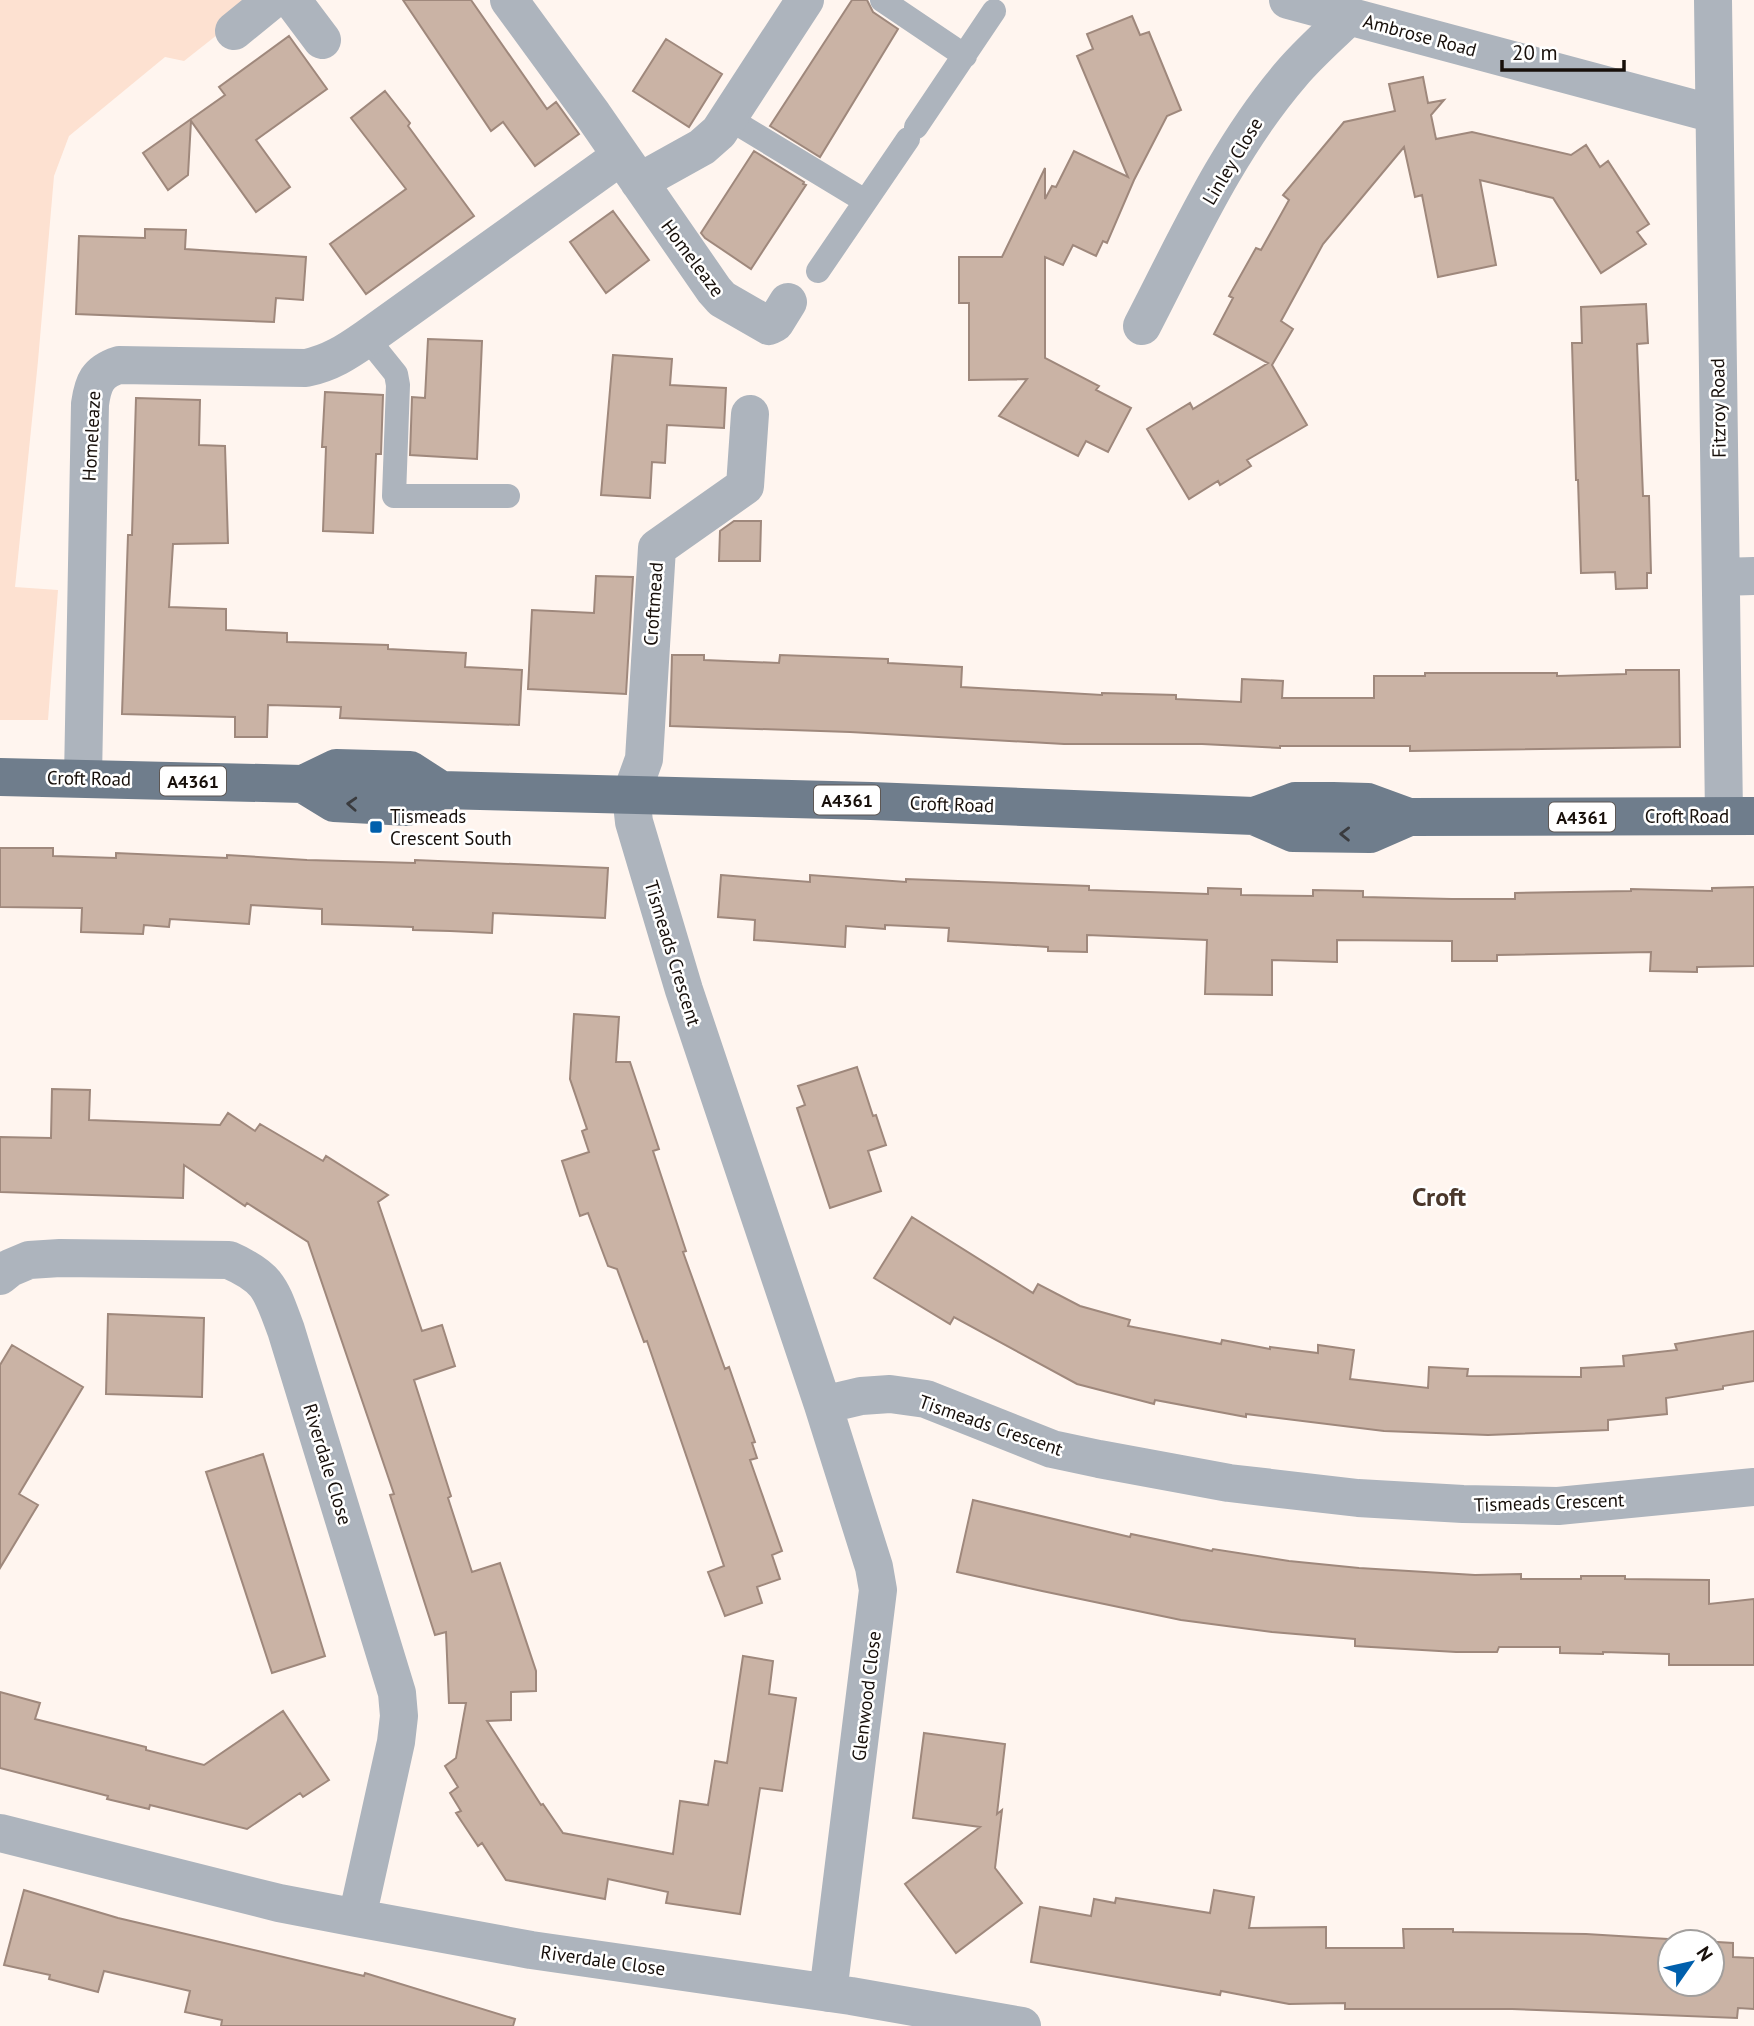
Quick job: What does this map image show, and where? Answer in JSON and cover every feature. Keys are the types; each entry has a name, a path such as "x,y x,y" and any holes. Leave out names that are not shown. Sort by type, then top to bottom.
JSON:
{"main road":[{"name":"Croft Road","path":"0,778 303,784 334,803 407,807 441,790 871,801 1254,816 1293,833 1370,834 1409,817 1739,816"}],"street":[{"path":"234,32 272,0"},
{"path":"292,0 323,40"},
{"name":"Homeleaze","path":"509,0 722,299 769,326 775,323 788,302"},
{"name":"Homeleaze","path":"83,778 89,431 93,384 99,375 119,365 306,368 340,357 630,169 702,147 719,132 729,118 805,0"},
{"name":"Ambrose Road","path":"1288,0 1714,114"},
{"name":"Fitzroy Road","path":"1713,0 1714,114 1737,576 1739,816"},
{"name":"Linley Close","path":"1142,326 1212,191 1255,121 1292,72 1349,16"},
{"name":"Croftmead","path":"631,795 644,759 657,548 745,486 750,414"},
{"name":"Tismeads Crescent","path":"631,795 639,846 684,990 823,1405 862,1396 890,1394 926,1399 1052,1449 1229,1483 1358,1498 1558,1506 1754,1487"},
{"name":"Riverdale Close","path":"0,1276 10,1268 29,1260 229,1260 254,1271 272,1292 397,1693 399,1716 396,1742 357,1918"},
{"name":"Glenwood Close","path":"823,1405 874,1567 878,1590 828,1993"},
{"name":"Riverdale Close","path":"0,1833 279,1903 531,1950 828,1993"},
{"path":"828,1993 1022,2026"}],"lane":[{"path":"882,0 965,56"},
{"path":"818,271 994,11"},
{"path":"729,118 864,201"},
{"path":"367,338 396,374 398,386 394,496 508,496"}],"shaded area":[{"path":"0,0 244,0 218,21 222,31 184,61 165,57 69,136 54,176 15,587 58,590 48,720 0,720"}],"building":[{"path":"403,0 471,0 547,109 556,102 579,134 535,166 503,122 491,131"},
{"path":"852,0 867,0 873,12 898,29 820,157 770,126"},
{"path":"1132,16 1140,35 1149,32 1181,110 1167,116 1134,180 1107,243 1103,241 1096,256 1073,245 1063,265 1045,257 1045,358 1099,386 1096,390 1131,408 1108,452 1086,441 1078,456 999,416 1027,379 969,380 969,303 959,303 959,257 1002,257 1045,168 1045,199 1052,186 1056,187 1074,151 1128,177 1077,56 1093,49 1087,34"},
{"path":"289,36 327,89 256,140 290,187 256,212 191,121 188,175 168,190 143,153 225,95 219,87"},
{"path":"666,39 722,74 689,127 633,91"},
{"path":"1423,77 1428,103 1444,100 1431,115 1436,139 1472,132 1571,155 1586,145 1600,167 1608,161 1649,224 1637,232 1646,244 1601,273 1553,198 1480,180 1496,265 1438,277 1422,195 1415,197 1404,147 1323,244 1281,321 1293,329 1272,365 1307,425 1247,460 1251,466 1220,485 1218,481 1189,499 1147,429 1190,403 1193,409 1268,363 1214,334 1233,298 1229,296 1256,248 1261,250 1289,200 1283,195 1344,122 1395,111 1389,84"},
{"path":"385,91 474,216 366,294 330,244 406,189 351,118"},
{"path":"754,151 806,185 751,269 701,233"},
{"path":"613,211 649,260 606,293 570,242"},
{"path":"145,229 186,230 185,249 306,257 303,300 276,298 274,322 76,314 79,236 145,238"},
{"path":"1646,304 1648,343 1637,344 1643,496 1649,496 1651,573 1647,573 1647,588 1616,589 1615,572 1581,573 1572,343 1582,343 1581,307"},
{"path":"428,339 482,341 477,459 410,455 412,397 425,398"},
{"path":"613,355 672,359 670,385 726,388 724,428 667,425 665,463 652,462 650,498 601,495"},
{"path":"325,392 383,395 381,454 376,454 373,533 323,531 326,447 322,447"},
{"path":"136,398 200,400 199,445 225,446 228,543 173,544 169,607 226,609 226,630 287,633 287,642 388,645 388,649 466,653 465,667 522,670 519,725 340,718 341,707 268,705 267,737 235,737 235,717 122,714"},
{"path":"734,521 761,521 760,561 719,561 720,531"},
{"path":"596,576 633,577 626,694 528,689 532,610 594,613"},
{"path":"672,655 704,655 704,660 779,663 780,655 888,659 888,663 962,667 961,687 1102,695 1176,695 1176,699 1241,702 1242,679 1283,681 1282,698 1374,698 1374,676 1425,676 1425,673 1557,673 1557,676 1626,674 1626,670 1679,670 1680,747 1410,751 1410,746 1280,748 1202,744 1064,744 850,732 670,726"},
{"path":"0,848 53,848 53,856 116,858 116,853 227,858 227,855 307,860 415,863 415,860 608,868 605,918 493,913 492,933 322,924 322,909 251,905 249,924 170,919 169,927 144,925 143,934 81,932 82,908 0,907"},
{"path":"721,875 810,882 810,875 906,882 906,879 1089,886 1089,890 1208,894 1208,888 1241,889 1241,895 1313,896 1313,890 1363,891 1363,897 1452,899 1515,899 1515,893 1631,889 1712,891 1712,888 1754,887 1754,966 1697,967 1697,972 1650,971 1651,952 1497,955 1497,961 1452,961 1452,941 1337,940 1337,962 1272,960 1272,995 1205,994 1207,940 1087,935 1087,952 1048,951 1048,947 948,941 949,928 885,925 885,929 846,926 845,947 754,940 755,920 718,917"},
{"path":"574,1014 619,1017 616,1062 630,1062 659,1149 653,1151 686,1251 683,1252 725,1369 729,1367 755,1442 752,1443 757,1458 750,1460 782,1551 772,1555 780,1579 757,1587 762,1603 725,1616 708,1572 724,1566 647,1341 644,1342 617,1269 608,1266 588,1213 580,1216 562,1161 589,1152 582,1131 587,1129 570,1079"},
{"path":"857,1067 886,1145 868,1151 881,1191 830,1208 797,1108 805,1105 798,1086"},
{"path":"52,1089 90,1090 89,1120 220,1125 228,1113 255,1131 260,1124 323,1161 326,1156 388,1195 378,1202 422,1331 442,1325 455,1366 414,1380 451,1496 448,1498 472,1572 500,1563 536,1671 536,1691 511,1692 511,1720 487,1721 541,1805 543,1804 563,1833 673,1854 680,1801 708,1805 715,1761 727,1763 743,1656 773,1661 769,1694 796,1698 782,1791 760,1788 740,1914 666,1903 668,1892 608,1879 605,1899 506,1880 482,1843 478,1846 456,1813 461,1811 450,1793 458,1787 445,1766 456,1758 466,1703 449,1703 446,1632 435,1635 390,1495 394,1494 308,1242 247,1203 245,1206 184,1165 183,1198 0,1192 0,1137 51,1138"},
{"path":"912,1217 1033,1293 1038,1284 1080,1306 1130,1320 1128,1326 1221,1344 1222,1340 1270,1349 1318,1353 1318,1345 1354,1350 1350,1379 1428,1388 1429,1367 1468,1369 1467,1376 1581,1377 1581,1368 1624,1366 1623,1356 1677,1350 1675,1344 1754,1331 1754,1381 1666,1398 1667,1414 1608,1420 1608,1430 1488,1435 1384,1431 1246,1414 1246,1417 1155,1400 1154,1404 1077,1384 954,1317 950,1324 874,1278"},
{"path":"108,1314 204,1318 202,1397 106,1394"},
{"path":"12,1345 83,1387 19,1494 38,1505 0,1568 0,1365"},
{"path":"263,1454 325,1656 272,1673 206,1472"},
{"path":"973,1500 1130,1537 1131,1534 1212,1551 1213,1549 1289,1561 1475,1575 1521,1574 1521,1579 1625,1576 1625,1579 1709,1580 1709,1604 1754,1599 1754,1665 1669,1665 1669,1654 1560,1653 1560,1647 1499,1647 1497,1652 1456,1652 1355,1646 1355,1639 1181,1620 1042,1591 957,1572"},
{"path":"0,1692 40,1703 35,1719 146,1747 146,1750 204,1765 283,1711 329,1780 303,1797 300,1793 247,1829 150,1805 149,1809 107,1799 108,1796 0,1768"},
{"path":"924,1733 1005,1744 997,1814 1002,1810 995,1868 1022,1903 956,1953 905,1884 980,1827 913,1818"},
{"path":"24,1890 118,1918 364,1976 365,1973 515,2019 513,2026 221,2026 222,2020 185,2012 190,1991 104,1971 98,1992 49,1979 50,1975 4,1965"},
{"path":"1214,1890 1254,1897 1249,1928 1326,1927 1326,1948 1404,1948 1403,1929 1656,1938 1656,1998 1726,1998 1726,1943 1733,1943 1733,1957 1754,1958 1754,2009 1738,2008 1737,2018 1512,2009 1345,2009 1345,2003 1289,2004 1221,1991 1220,1995 1031,1962 1040,1907 1091,1916 1094,1899 1115,1903 1116,1898 1210,1913"}],"place":[{"name":"Tismeads Crescent South","path":"376,827"}],"district":[{"name":"Croft","path":"1439,1196"}]}
